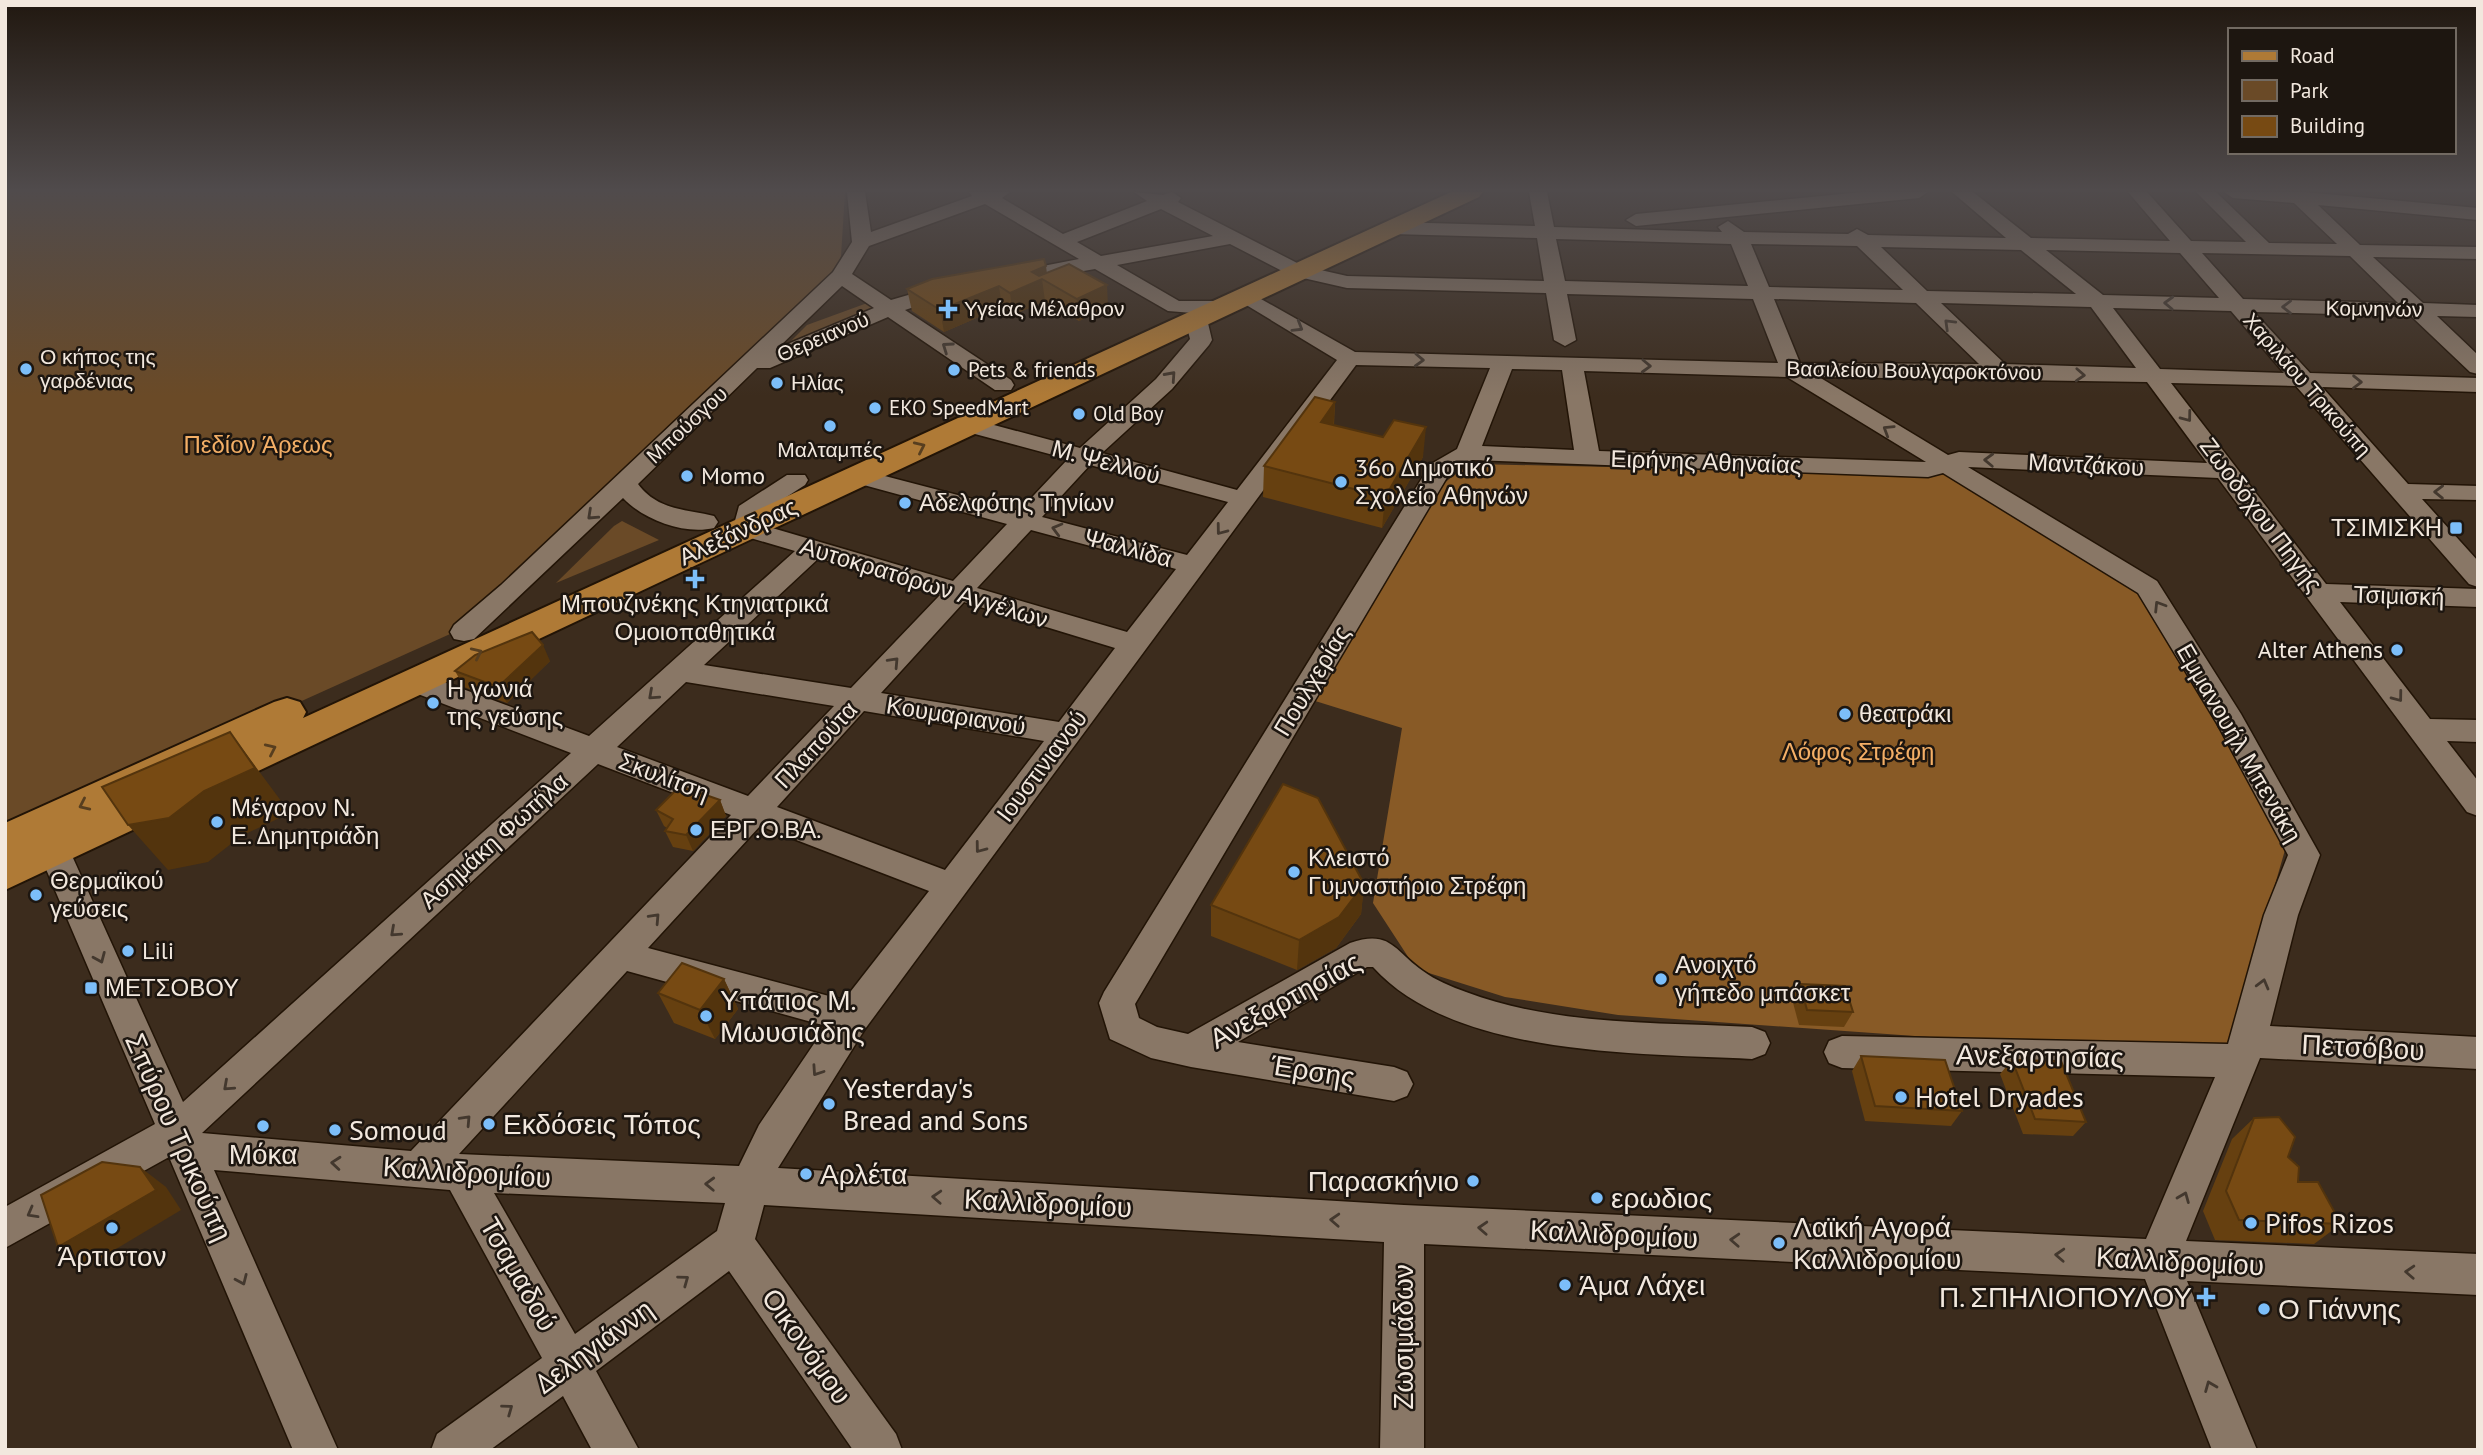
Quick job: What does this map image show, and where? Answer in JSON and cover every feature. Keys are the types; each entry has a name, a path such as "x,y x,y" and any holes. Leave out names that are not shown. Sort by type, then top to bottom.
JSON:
{"main road":[{"name":"Αλεξάνδρας","path":"5,841 48,837 415,682 968,425 1210,307 1299,260"},
{"name":"Αλεξάνδρας","path":"5,873 48,837 464,632 1003,386 1210,307 1287,266 1313,260"}],"street":[{"name":"Μπούσγου","path":"464,632 743,373 841,276 851,260"},
{"path":"993,277 1088,260"},
{"path":"1095,260 1210,307 1350,358"},
{"name":"Κομνηνών","path":"1275,260 1287,266 1347,282 2478,311"},
{"path":"1331,260 1326,269 1347,282"},
{"path":"1551,260 1565,340"},
{"path":"1748,260 1792,370"},
{"path":"1883,260 1998,371"},
{"name":"Ζωοδόχου Πηγής","path":"2044,260 2097,301 2478,804"},
{"name":"Χαριλάου Τρικούπη","path":"2197,260 2478,578"},
{"path":"2365,260 2478,367"},
{"path":"841,276 1003,386"},
{"name":"Θερειανού","path":"790,327 930,293 967,281"},
{"name":"Θερειανού","path":"743,373 883,303"},
{"name":"Πλαπούτα","path":"419,1170 1085,456 1164,384 1201,340 1210,307"},
{"name":"Βασιλείου Βουλγαροκτόνου","path":"1350,358 1792,370 1998,371 2157,378 2478,385"},
{"name":"Ιουστινιανού","path":"750,1185 773,1138 852,1018 1350,358"},
{"path":"1467,453 1504,362"},
{"path":"1572,364 1588,459"},
{"name":"Εμμανουήλ Μπενάκη","path":"1792,370 2148,587 2231,722 2304,855 2281,915 2243,1051 2158,1260"},
{"name":"Μ. Ψελλού","path":"968,425 1244,499"},
{"name":"Ειρήνης Αθηναίας","path":"1467,453 1928,470 1944,464"},
{"name":"Πουλχερίας","path":"1116,1003 1434,478 1449,463 1467,453"},
{"name":"Μαντζάκου","path":"1944,464 1959,459 2228,471"},
{"name":"Ψαλλίδα","path":"858,476 1194,565"},
{"path":"746,528 744,520 748,511 796,480"},
{"path":"625,484 639,501 659,513 705,522"},
{"path":"2401,491 2478,493"},
{"name":"Αυτοκρατόρων Αγγέλων","path":"746,528 957,594 1134,644"},
{"name":"Ασημάκη Φωτήλα","path":"5,1228 181,1141 594,750 812,550"},
{"name":"Τσιμισκή","path":"2320,593 2478,598"},
{"name":"Κουμαριανού","path":"680,671 1067,734"},
{"name":"Σκυλίτση","path":"415,682 952,886"},
{"path":"2422,729 2478,730"},
{"name":"Σπύρου Τρικούπη","path":"48,837 316,1450"},
{"name":"Ανεξαρτησίας","path":"1116,1003 1123,1028 1151,1042 1191,1051 1362,953 1381,953 1415,986 1484,1013 1570,1032 1752,1043"},
{"path":"621,955 852,1018"},
{"name":"Έρσης","path":"1191,1051 1394,1084"},
{"name":"Ανεξαρτησίας","path":"1842,1052 2243,1051"},
{"name":"Πετσόβου","path":"2243,1051 2478,1053"},
{"name":"Καλλιδρομίου","path":"181,1141 461,1173 750,1185 1404,1224 2478,1275"},
{"name":"Τσαμαδού","path":"461,1173 617,1450"},
{"path":"734,1243 750,1185"},
{"name":"Ζωσιμάδων","path":"1402,1450 1404,1224"},
{"name":"Δεληγιάννη","path":"453,1450 734,1243"},
{"name":"Οικονόμου","path":"734,1243 880,1450"},
{"path":"2158,1260 2235,1450"}],"green space":[{"name":"Πεδίον Άρεως","path":"5,260 840,260 832,280 459,630 5,835"},
{"path":"870,302 882,309 779,353 807,325"},
{"name":"Λόφος Στρέφη","path":"1475,464 1956,475 2139,587 2287,843 2225,1058 1618,1015 1505,997 1416,969 1373,903 1402,728 1312,700 1437,489 1459,471"},
{"path":"622,521 659,540 556,583 614,526"}],"building":[{"path":"1044,260 1046,266 1032,272 1039,276 1069,264 1107,285 1077,299 1042,279 1010,293 999,286 940,310 907,289 932,279"},
{"path":"1315,397 1335,402 1321,422 1383,437 1394,420 1426,427 1385,497 1264,466"},
{"path":"532,632 543,645 498,687 455,671 475,655"},
{"path":"230,732 255,768 204,791 169,818 128,825 102,787"},
{"name":"Κλειστό Γυμναστήριο Στρέφη","path":"1283,784 1318,798 1364,884 1339,917 1299,940 1211,905"},
{"path":"680,786 720,800 686,835 665,831 673,819 656,810"},
{"path":"682,963 724,979 700,1010 658,993"},
{"path":"1800,984 1845,986 1853,1012 1807,1010"},
{"path":"1861,1056 1945,1060 1962,1111 1875,1106"},
{"path":"2012,1060 2061,1061 2086,1122 2035,1119"},
{"path":"2279,1117 2295,1137 2288,1157 2299,1167 2298,1182 2318,1182 2341,1224 2239,1220 2226,1191 2254,1118"},
{"path":"102,1162 140,1167 156,1190 58,1247 41,1195"}],"place":[{"name":"Υγείας Μέλαθρον","path":"948,309"},
{"name":"Ο κήπος της γαρδένιας","path":"26,369"},
{"name":"Pets & friends","path":"954,370"},
{"name":"Ηλίας","path":"777,383"},
{"name":"EKO SpeedMart","path":"875,408"},
{"name":"Old Boy","path":"1079,414"},
{"name":"Μαλταμπές","path":"830,426"},
{"name":"Momo","path":"687,476"},
{"name":"36ο Δημοτικό Σχολείο Αθηνών","path":"1341,482"},
{"name":"Αδελφότης Τηνίων","path":"905,503"},
{"name":"ΤΣΙΜΙΣΚΗ","path":"2456,528"},
{"name":"Μπουζινέκης Κτηνιατρικά Ομοιοπαθητικά","path":"695,579"},
{"name":"Alter Athens","path":"2397,650"},
{"name":"Η γωνιά της γεύσης","path":"433,703"},
{"name":"θεατράκι","path":"1845,714"},
{"name":"Μέγαρον Ν. Ε. Δημητριάδη","path":"217,822"},
{"name":"ΕΡΓ.Ο.ΒΑ.","path":"696,830"},
{"name":"Κλειστό Γυμναστήριο Στρέφη","path":"1294,872"},
{"name":"Θερμαϊκού γεύσεις","path":"36,895"},
{"name":"Lili","path":"128,951"},
{"name":"Ανοιχτό γήπεδο μπάσκετ","path":"1661,979"},
{"name":"ΜΕΤΣΟΒΟΥ","path":"91,988"},
{"name":"Υπάτιος Μ. Μωυσιάδης","path":"706,1016"},
{"name":"Hotel Dryades","path":"1901,1097"},
{"name":"Yesterday's Bread and Sons","path":"829,1104"},
{"name":"Εκδόσεις Τόπος","path":"489,1124"},
{"name":"Μόκα","path":"263,1126"},
{"name":"Somoud","path":"335,1130"},
{"name":"Αρλέτα","path":"806,1174"},
{"name":"Παρασκήνιο","path":"1473,1181"},
{"name":"ερωδιος","path":"1597,1198"},
{"name":"Pifos Rizos","path":"2251,1223"},
{"name":"Άρτιστον","path":"112,1228"},
{"name":"Λαϊκή Αγορά Καλλιδρομίου","path":"1779,1243"},
{"name":"Άμα Λάχει","path":"1565,1285"},
{"name":"Π. ΣΠΗΛΙΟΠΟΥΛΟΥ","path":"2206,1297"},
{"name":"Ο Γιάννης","path":"2264,1309"}]}
